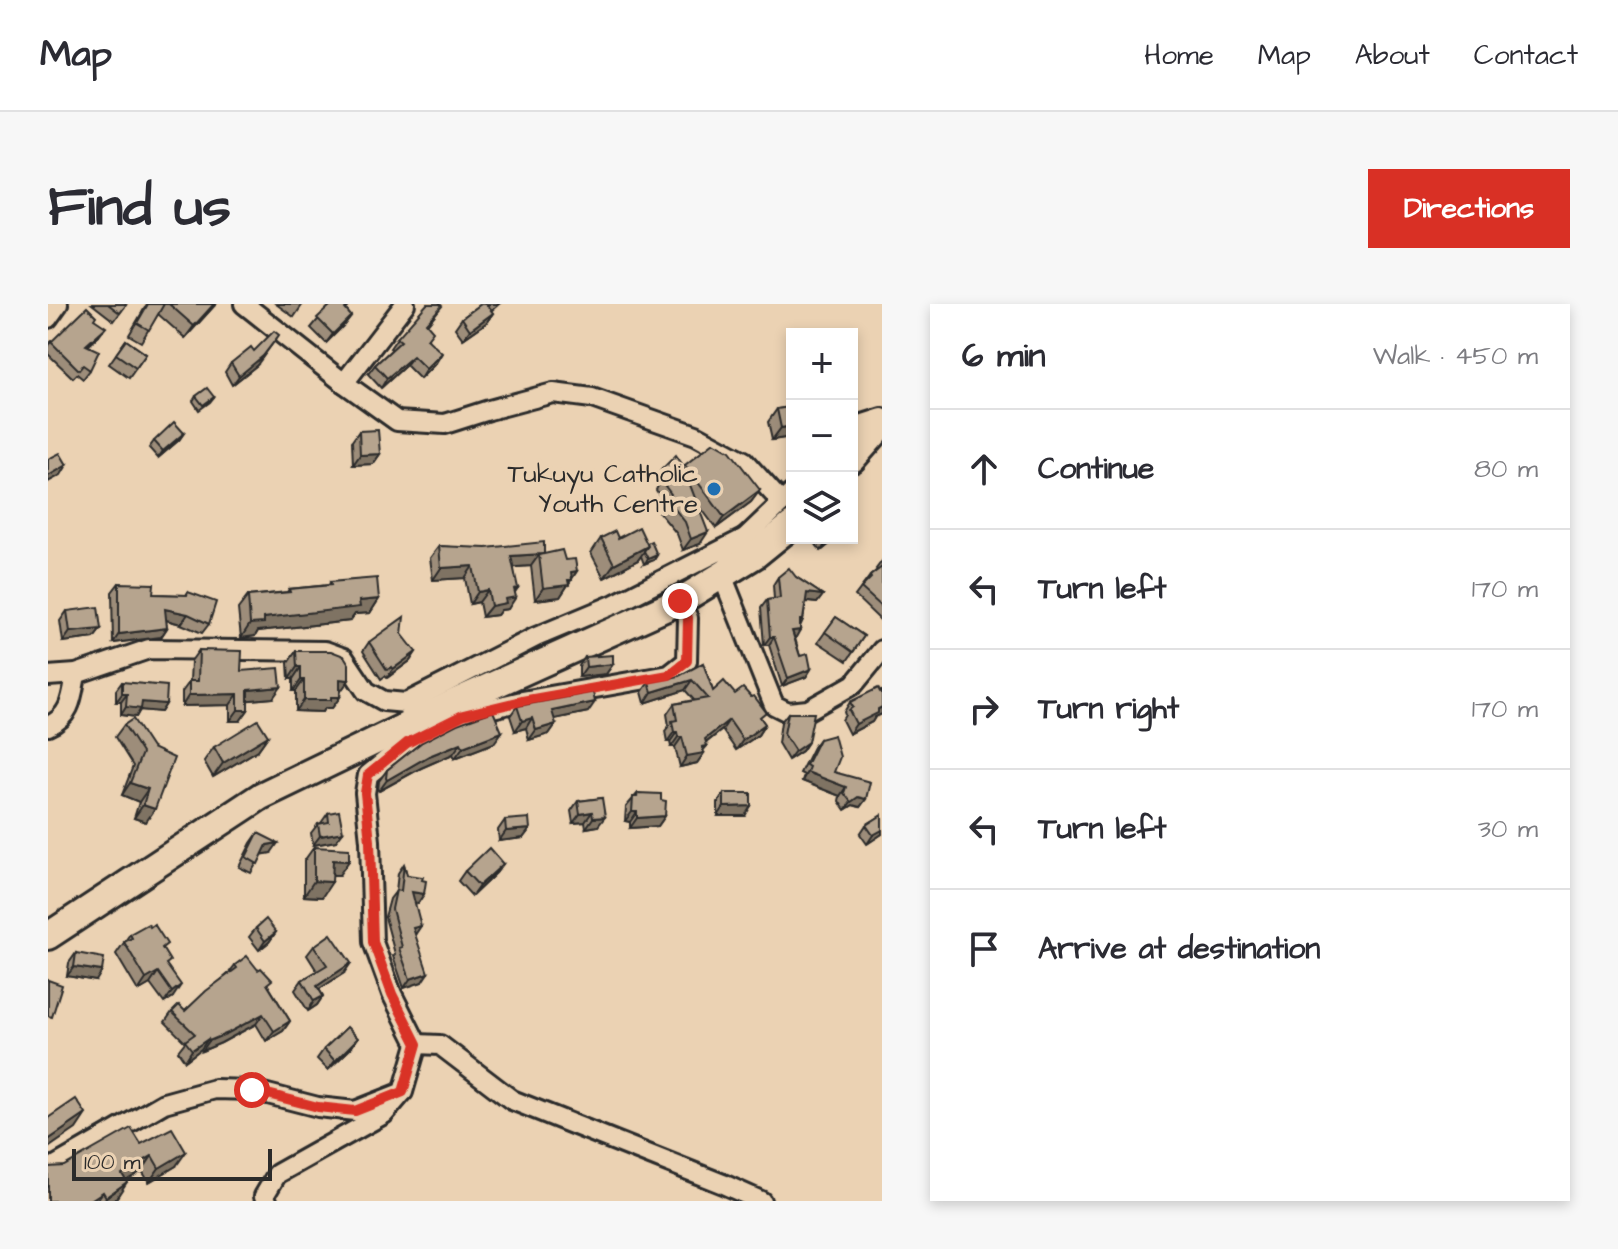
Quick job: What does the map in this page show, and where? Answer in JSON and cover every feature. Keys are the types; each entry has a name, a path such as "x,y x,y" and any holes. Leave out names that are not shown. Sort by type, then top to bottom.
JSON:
{"highway":[{"path":"858,452 882,425"},
{"path":"48,936 261,796 410,713 460,708 610,620 680,601 755,555 786,511"}],"street":[{"path":"48,318 58,304"},
{"path":"244,304 397,421 445,424 553,393 592,398 696,435 744,461 786,504"},
{"path":"344,383 405,304"},
{"path":"858,426 882,418"},
{"path":"48,676 76,674 149,649 325,651 344,658 366,691 410,713 536,637 610,620 745,538 786,509"},
{"path":"745,538 722,575 774,705 788,712 808,710 854,684 882,650"},
{"path":"267,1201 264,1196 277,1174 384,1114 403,1092 417,1044 392,994 373,942 370,841 365,793 368,775 407,743 460,708 522,701 669,675 687,661 688,618 680,601"},
{"path":"48,726 60,721 71,704 76,674"},
{"path":"417,1044 440,1045 512,1100 761,1201"},
{"path":"48,1170 164,1103 215,1089 252,1090 318,1107 355,1111 403,1092"}],"building":[{"path":"108,304 125,304 126,305 120,313"},
{"path":"148,304 164,304 149,330 137,323"},
{"path":"169,304 214,304 194,326"},
{"path":"332,304 349,304 345,309 351,316 333,334 317,318"},
{"path":"427,304 442,306 426,323 433,331 427,339 442,353 426,369 413,356 387,378 375,365 401,341 397,338"},
{"path":"481,304 486,304 493,313 470,330 462,318"},
{"path":"87,307 96,316 94,319 106,327 86,345 99,351 90,370 83,365 79,370 51,342"},
{"path":"274,331 279,335 263,356 239,376 231,363 251,347 254,351"},
{"path":"126,340 146,354 136,368 116,354"},
{"path":"207,388 214,397 203,405 196,396"},
{"path":"786,408 786,427 781,428 777,409"},
{"path":"174,422 184,433 163,451 154,441"},
{"path":"378,430 380,454 360,455 359,431"},
{"path":"714,442 730,451 760,490 724,517 685,465"},
{"path":"60,453 67,465 48,476 48,459"},
{"path":"676,455 708,532 691,539 685,522 666,498 671,494 665,486 668,484 664,478 667,475 662,469"},
{"path":"639,527 648,546 614,564 601,538 615,531 618,538"},
{"path":"651,541 657,555 648,559 644,551"},
{"path":"544,542 544,554 562,550 565,560 575,559 577,571 571,572 569,585 543,588 539,555 543,554 511,556 518,588 514,589 516,597 505,599 506,603 491,606 488,590 478,592 473,566 441,568 439,546 486,548"},
{"path":"882,567 882,607 861,588"},
{"path":"789,568 796,577 823,595 807,593 800,630 792,631 800,656 808,654 811,669 788,678 774,637 770,637 767,600 780,598 778,577"},
{"path":"377,578 379,599 359,601 360,607 264,618 264,623 250,624 248,596 331,585 330,582"},
{"path":"119,583 154,584 153,594 187,595 188,592 216,602 209,624 188,614 165,609 167,628 119,634"},
{"path":"98,607 101,629 70,632 67,611"},
{"path":"404,617 402,634 416,652 387,670 369,642"},
{"path":"836,617 864,636 853,652 825,632"},
{"path":"199,650 242,651 241,671 279,668 281,687 248,690 248,710 238,710 238,694 189,695 189,681 198,681"},
{"path":"296,651 331,651 344,656 349,664 349,680 340,679 340,697 304,700 304,680 301,680 301,667 297,667"},
{"path":"613,655 613,664 586,667 585,657"},
{"path":"703,663 713,691 724,681 735,694 743,688 751,697 754,696 766,712 760,717 765,724 743,740 729,720 705,739 707,746 702,747 704,753 687,756 682,737 674,732 672,721 677,720 674,704 708,698 692,680 652,692 649,682 679,676"},
{"path":"122,682 167,686 166,704 142,702 141,709 126,707 127,694 122,694"},
{"path":"878,688 882,691 882,707 878,713 856,724 849,710 853,707 850,702"},
{"path":"593,692 595,702 552,711 556,724 536,730 532,718 522,721 517,706"},
{"path":"493,711 502,732 429,756 387,780 387,770 422,742 457,724"},
{"path":"788,713 814,713 808,742 795,751 784,734"},
{"path":"133,719 152,748 174,758 155,809 143,805 148,789 130,783 142,753 124,725"},
{"path":"258,720 268,736 223,763 214,747"},
{"path":"834,735 840,757 834,772 870,782 866,799 858,797 851,802 844,793 846,787 807,772 809,767 806,765 819,739"},
{"path":"638,793 661,794 661,800 666,801 665,816 637,818 637,812 632,812 633,797 637,797"},
{"path":"724,793 751,793 751,806 724,807"},
{"path":"602,798 605,817 593,818 592,812 580,814 578,801"},
{"path":"339,811 343,832 320,836 318,824 329,822 328,813"},
{"path":"882,815 882,830 873,835 866,825"},
{"path":"529,818 530,829 506,831 505,820"},
{"path":"258,833 278,843 267,845 258,864 246,857"},
{"path":"314,847 349,849 349,861 333,860 332,882 314,881"},
{"path":"489,848 503,864 479,886 465,871"},
{"path":"404,864 407,875 423,877 422,880 426,881 424,894 412,892 421,926 413,928 428,973 410,979 399,948 402,947 392,909 396,890 401,891"},
{"path":"266,919 276,932 265,941 256,928"},
{"path":"148,924 150,927 154,924 167,944 162,948 170,961 166,964 181,985 172,992 158,972 146,979 124,942 132,938 130,934"},
{"path":"331,934 351,963 317,986 323,996 314,1001 302,980 327,965 314,946"},
{"path":"76,953 104,958 102,971 74,967"},
{"path":"247,956 258,970 261,968 272,980 267,984 290,1021 274,1031 263,1014 228,1033 208,1039 192,1050 185,1041 195,1034 172,1012 179,1005 185,1011"},
{"path":"48,980 62,985 52,1017 48,1016"},
{"path":"347,1027 358,1038 335,1061 324,1049"},
{"path":"76,1099 86,1114 48,1140 48,1118"},
{"path":"131,1128 141,1144 172,1128 186,1152 159,1168 152,1156 122,1174 127,1182 106,1197 103,1192 89,1201 48,1201 48,1167 64,1166"}],"place":[{"name":"Tukuyu Catholic Youth Centre","path":"714,489"}],"route":[{"path":"252,1090 318,1107 355,1111 403,1092 417,1044 392,994 373,942 370,841 365,793 368,775 407,743 463,715 522,701 669,675 687,661 688,618 680,601"}]}
